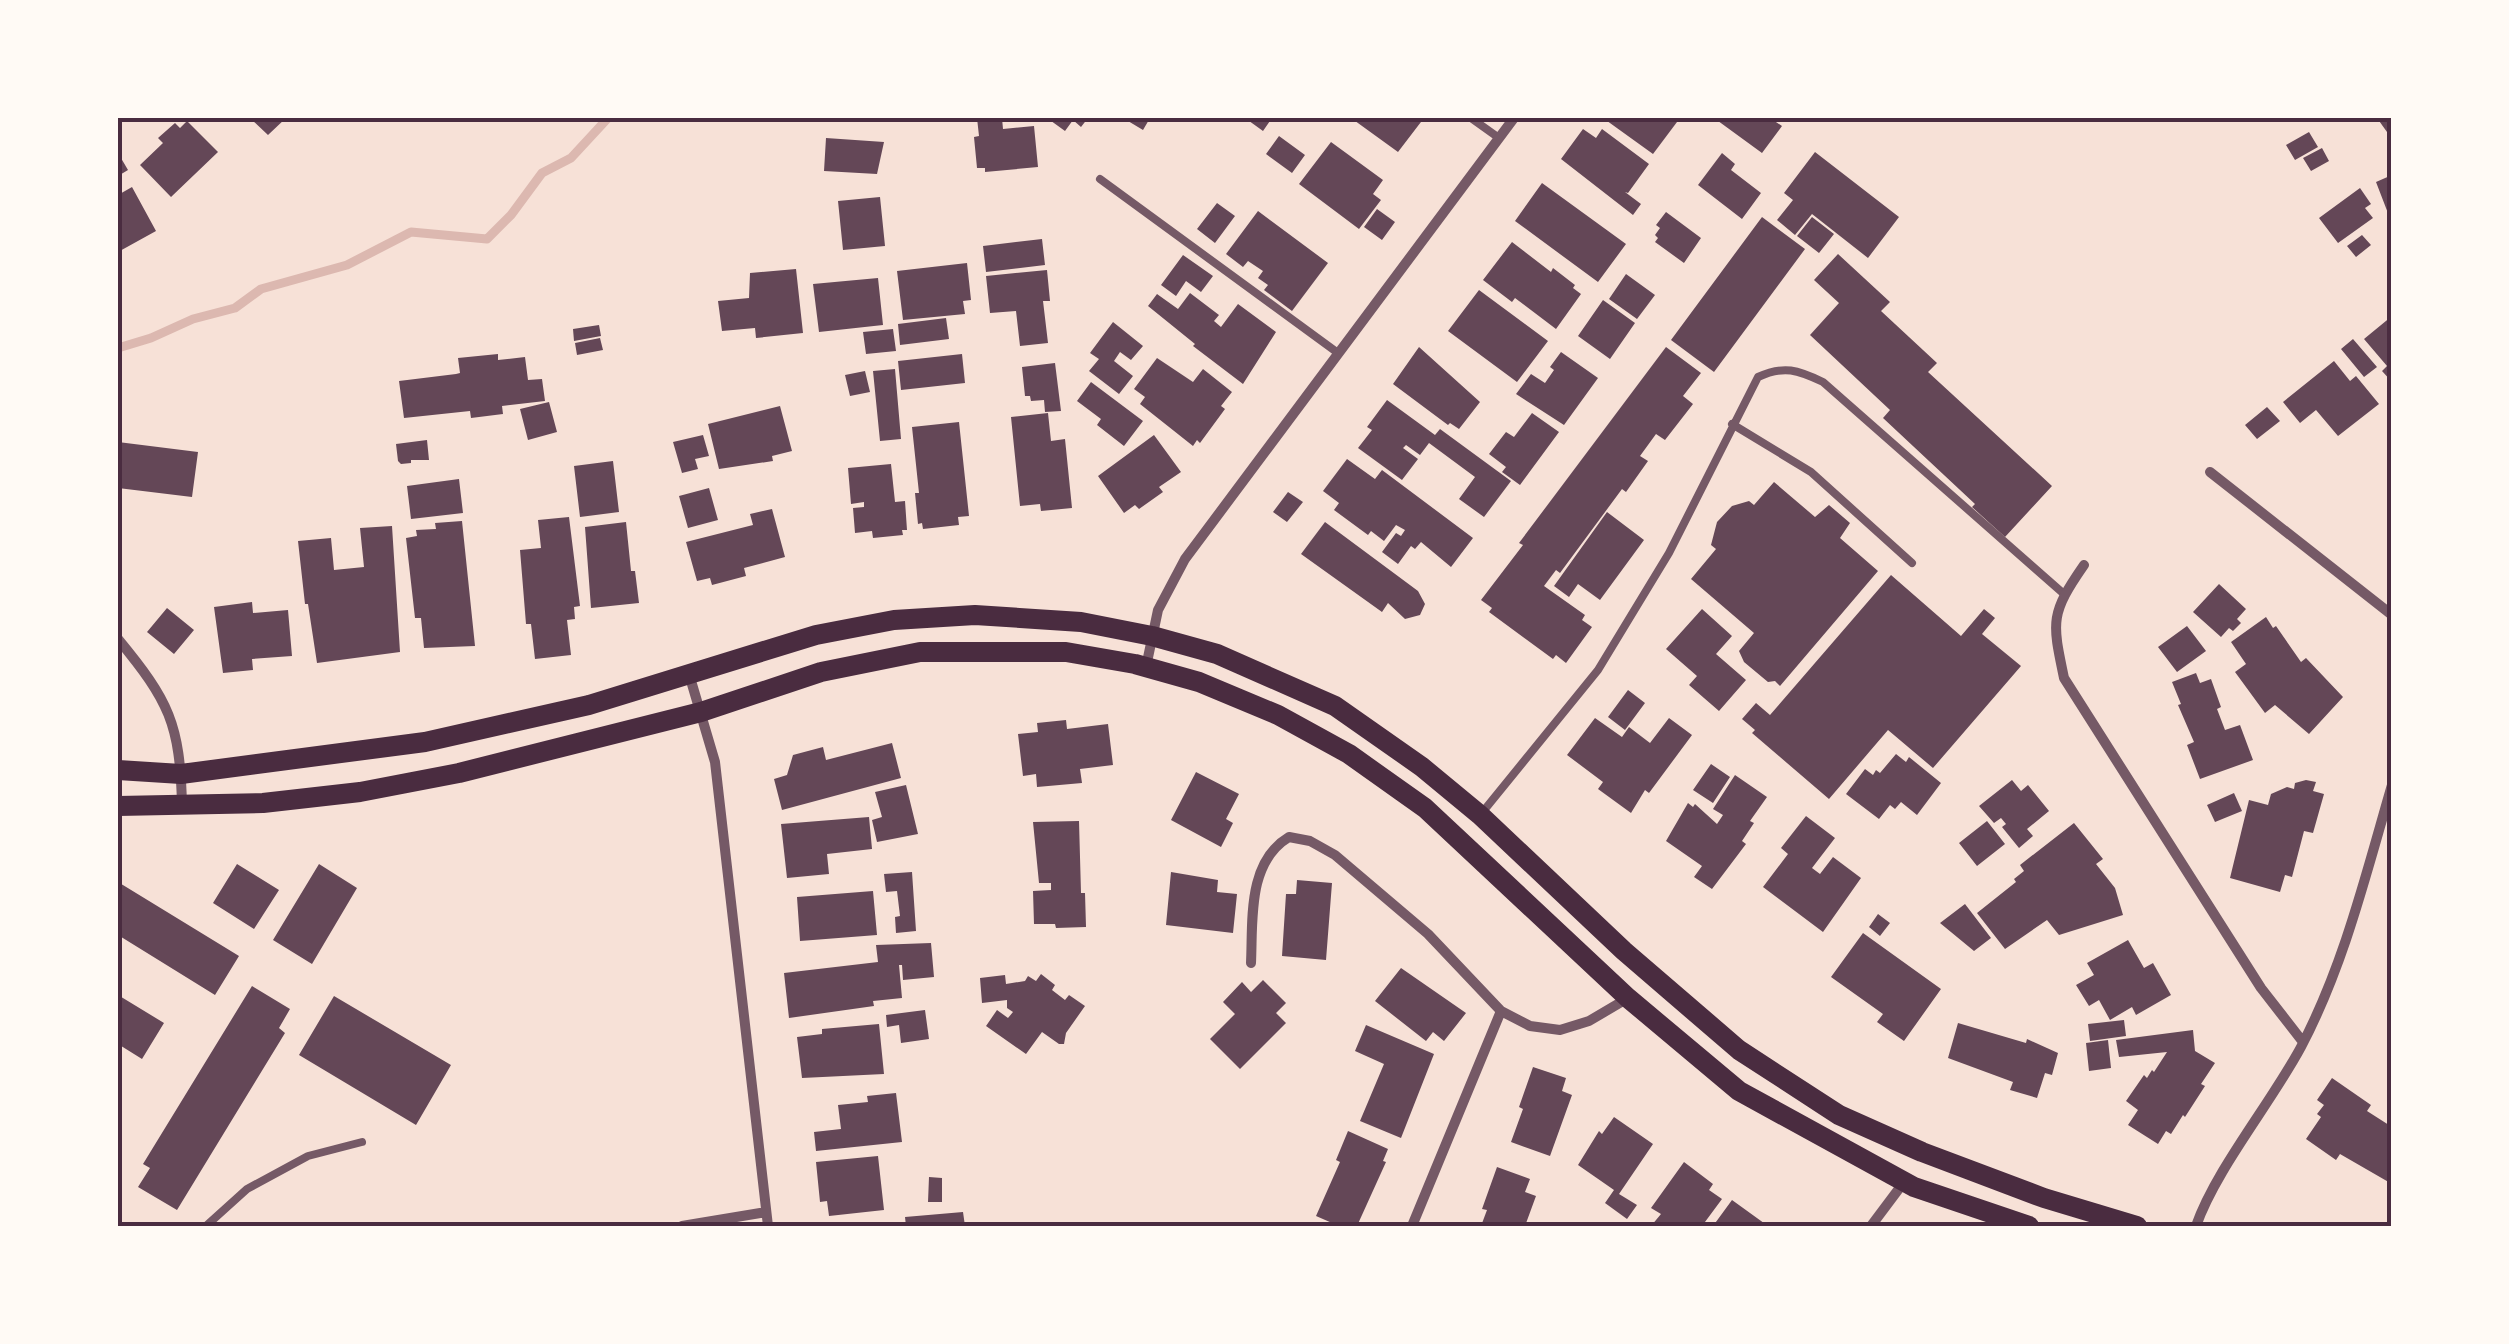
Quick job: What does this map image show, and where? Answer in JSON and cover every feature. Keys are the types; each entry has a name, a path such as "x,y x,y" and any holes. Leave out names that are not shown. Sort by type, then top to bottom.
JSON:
{"main road":[{"path":"118,770 181,774 424,742 589,705 816,635 894,620 993,616 1082,622 1152,636 1217,654 1335,706 1422,767 1480,815 1624,951 1738,1050 1839,1114 1922,1152 2044,1198 2138,1226"},
{"path":"118,806 282,800 426,780 701,712 821,672 920,652 1066,652 1146,667 1200,682 1278,715 1349,754 1426,808 1628,998 1739,1091 1987,1221 2029,1226"}],"street":[{"path":"1146,667 1158,610 1185,559 1514,118"},
{"path":"2210,472 2392,616"},
{"path":"2084,564 2064,594 2053,627 2064,678 2261,988 2303,1042"},
{"path":"118,639 145,672 171,715 178,744 182,806"},
{"path":"689,674 715,762 768,1226"},
{"path":"2196,1226 2303,1042 2348,938 2392,786"},
{"path":"1251,963 1255,898 1263,862 1276,845 1289,837 1310,840 1335,855 1428,934 1501,1011 1530,1026 1560,1030 1589,1021 1628,998"},
{"path":"1412,1226 1501,1011"},
{"path":"1871,1226 1905,1181"},
{"path":"682,1226 766,1212"}],"lane":[{"path":"1471,118 1498,138"},
{"path":"1100,179 1338,354"},
{"path":"1480,815 1598,670 1669,554 1758,377 1776,369 1796,368 1823,382 2064,594"},
{"path":"1732,424 1811,472 1912,563"},
{"path":"206,1226 247,1189 293,1164 308,1156 362,1142"}],"building":[{"path":"250,118 286,118 268,135"},
{"path":"977,118 1002,118 1003,129 1034,126 1038,167 985,172 985,168 977,168"},
{"path":"1047,118 1088,118 1081,127 1073,120 1065,131"},
{"path":"1123,118 1150,118 1143,130"},
{"path":"1245,118 1272,118 1263,131"},
{"path":"1351,118 1424,118 1398,152"},
{"path":"1603,118 1680,118 1653,154"},
{"path":"1714,118 1770,118 1782,126 1762,153"},
{"path":"2377,118 2392,118 2392,129 2387,132"},
{"path":"187,121 218,152 171,197 140,165 163,143 158,138 175,123 180,128"},
{"path":"1583,129 1596,138 1602,129 1649,164 1625,192 1641,204 1633,215 1561,159"},
{"path":"2309,132 2318,147 2295,160 2286,145"},
{"path":"1279,136 1305,155 1292,173 1266,154"},
{"path":"826,138 884,142 877,174 824,171"},
{"path":"1331,142 1383,180 1373,194 1381,200 1359,229 1299,184"},
{"path":"2322,148 2329,161 2311,171 2303,158"},
{"path":"1815,152 1899,217 1868,258 1812,214 1795,235 1777,220 1793,200 1784,193"},
{"path":"118,153 128,170 118,176"},
{"path":"1722,153 1735,164 1731,170 1761,193 1742,219 1698,185"},
{"path":"2392,175 2392,221 2391,221 2376,182"},
{"path":"1542,183 1626,244 1598,282 1515,221"},
{"path":"132,187 156,231 118,252 118,195"},
{"path":"2360,188 2371,204 2365,208 2373,218 2338,243 2319,218"},
{"path":"880,197 885,246 843,250 838,201"},
{"path":"1217,203 1235,216 1215,243 1197,229"},
{"path":"1377,209 1395,222 1382,240 1364,227"},
{"path":"1258,211 1328,263 1292,311 1264,290 1268,285 1258,278 1263,271 1248,261 1243,267 1226,254"},
{"path":"1666,212 1701,238 1684,263 1655,242 1660,228 1656,225"},
{"path":"1762,217 1805,249 1714,372 1671,340"},
{"path":"1812,217 1834,234 1819,253 1797,236"},
{"path":"2362,235 2371,245 2356,257 2347,246"},
{"path":"1042,239 1045,265 986,272 983,246"},
{"path":"1512,242 1551,272 1553,268 1581,294 1556,329 1483,280"},
{"path":"1838,254 1890,302 1881,311 1937,363 1928,372 2052,486 2005,537 1883,418 1890,410 1810,335 1839,303 1814,280"},
{"path":"1183,255 1213,276 1201,292 1186,281 1176,296 1161,285"},
{"path":"967,263 971,300 963,301 965,314 903,320 897,271"},
{"path":"796,269 803,333 756,338 755,328 722,331 718,301 749,298 750,273"},
{"path":"1047,270 1050,301 1043,301 1048,343 1020,346 1016,311 990,313 986,276"},
{"path":"1626,274 1655,295 1637,319 1609,299"},
{"path":"878,278 883,325 819,332 813,284"},
{"path":"1479,290 1548,341 1517,382 1448,331"},
{"path":"1190,293 1219,315 1214,321 1221,327 1238,304 1276,332 1243,384 1148,306 1157,294 1178,309"},
{"path":"1603,300 1635,323 1610,359 1578,336"},
{"path":"2392,316 2392,382 2382,371 2387,366 2364,339"},
{"path":"946,318 949,339 900,345 898,324"},
{"path":"1113,322 1143,346 1131,360 1120,352 1114,361 1133,376 1119,394 1089,371 1099,359 1090,353"},
{"path":"599,325 601,336 574,341 573,329"},
{"path":"893,329 896,351 866,354 863,332"},
{"path":"600,338 603,350 577,355 575,343"},
{"path":"2353,339 2377,367 2364,377 2341,349"},
{"path":"1419,347 1480,402 1459,429 1393,384"},
{"path":"1666,347 1701,373 1683,396 1693,404 1665,440 1656,434 1640,456 1648,461 1626,492 1622,489 1560,573 1556,570 1544,586 1585,615 1582,620 1592,627 1566,663 1556,655 1553,659 1489,612 1492,608 1481,600"},
{"path":"1561,352 1598,378 1564,425 1516,394 1531,374 1545,383"},
{"path":"498,354 498,360 525,357 528,380 542,379 545,401 502,406 503,414 471,418 470,411 404,418 399,381 460,373 458,358"},
{"path":"962,354 965,383 901,390 898,361"},
{"path":"1157,358 1193,382 1203,369 1232,392 1221,406 1225,409 1200,443 1197,440 1193,446 1140,404 1145,397 1134,389"},
{"path":"2334,361 2350,381 2356,376 2379,404 2338,436 2316,410 2300,423 2283,402"},
{"path":"1055,363 1061,411 1045,412 1044,400 1031,401 1030,396 1025,396 1022,367"},
{"path":"895,369 901,439 880,441 873,371"},
{"path":"865,371 870,392 850,396 845,375"},
{"path":"1091,382 1143,421 1124,446 1097,425 1101,419 1077,401"},
{"path":"1387,400 1435,435 1440,429 1511,481 1484,517 1459,499 1475,477 1429,443 1420,455 1406,445 1403,448 1418,459 1402,480 1358,448 1372,430 1367,427"},
{"path":"549,402 557,432 528,440 520,409"},
{"path":"780,406 792,451 772,456 773,461 719,469 708,424"},
{"path":"2267,407 2280,421 2257,439 2245,425"},
{"path":"1048,413 1051,441 1065,439 1072,508 1041,511 1040,504 1020,506 1011,417"},
{"path":"1532,413 1559,432 1520,485 1502,472 1506,467 1489,454 1506,432 1514,437"},
{"path":"959,422 969,516 958,517 959,525 923,529 922,523 918,524 912,427"},
{"path":"703,435 709,456 695,459 698,469 682,473 673,442"},
{"path":"1154,435 1181,472 1159,487 1163,492 1139,509 1135,505 1124,513 1098,476"},
{"path":"427,440 429,460 401,464 398,461 396,444"},
{"path":"118,442 198,452 192,497 118,488"},
{"path":"1347,459 1375,479 1382,470 1473,538 1451,567 1421,542 1415,549 1411,546 1398,564 1382,552 1396,533 1401,536 1405,530 1396,525 1384,541 1371,531 1368,535 1334,510 1339,503 1323,491"},
{"path":"613,461 619,512 580,517 574,466"},
{"path":"891,464 895,502 905,501 907,530 902,530 903,535 873,538 872,531 855,533 853,508 864,507 864,502 851,504 848,468"},
{"path":"459,479 463,513 411,519 407,486"},
{"path":"1774,482 1815,517 1829,505 1850,523 1840,538 1878,571 1780,686 1775,681 1768,682 1744,662 1739,651 1754,633 1691,579 1716,549 1711,545 1717,522 1732,506 1749,501 1754,505"},
{"path":"709,488 718,520 688,528 679,496"},
{"path":"1288,492 1303,502 1287,522 1273,512"},
{"path":"772,509 785,557 744,568 746,576 712,585 710,578 697,581 686,542 753,525 750,514"},
{"path":"1607,512 1644,540 1600,600 1578,584 1569,597 1554,586"},
{"path":"569,517 580,606 574,607 575,619 567,620 571,655 535,659 531,624 526,624 520,550 541,548 538,520"},
{"path":"462,521 475,646 424,648 421,618 415,618 406,538 417,536 416,530 436,529 435,523"},
{"path":"626,522 639,603 591,608 585,527"},
{"path":"1325,522 1418,591 1425,604 1420,615 1405,619 1388,603 1382,612 1301,554"},
{"path":"392,526 400,652 317,663 298,541 331,538 334,570 364,567 360,528"},
{"path":"1891,575 1961,636 1984,609 1995,618 1982,634 2021,666 1933,768 1888,730 1829,799 1752,733 1755,730 1742,719 1756,703 1770,715"},
{"path":"2219,584 2246,609 2237,619 2241,623 2221,637 2193,612"},
{"path":"252,602 253,613 288,610 292,656 252,659 253,670 223,673 214,607"},
{"path":"167,608 194,630 174,654 147,632"},
{"path":"1702,609 1732,636 1716,654 1746,680 1719,711 1689,685 1697,676 1666,649"},
{"path":"2266,617 2301,662 2306,658 2343,697 2309,734 2275,705 2265,713 2235,672 2246,664 2231,642"},
{"path":"2187,626 2206,651 2177,672 2158,647"},
{"path":"2196,673 2200,683 2211,679 2225,730 2240,725 2253,760 2200,779 2187,745 2194,742 2172,682"},
{"path":"1628,690 1645,703 1625,730 1608,717"},
{"path":"1595,718 1622,737 1629,727 1650,743 1669,718 1692,735 1649,793 1645,790 1631,813 1598,789 1603,782 1567,755"},
{"path":"1066,720 1067,729 1108,724 1113,765 1080,769 1082,783 1037,787 1036,774 1023,776 1018,734 1038,732 1037,723"},
{"path":"892,743 901,778 782,810 774,779 787,775 793,755 823,747 826,760"},
{"path":"1896,754 1906,762 1909,757 1941,783 1917,815 1901,802 1895,809 1890,805 1879,819 1846,794 1865,769 1873,775 1876,770 1880,773"},
{"path":"1711,764 1730,777 1713,803 1693,790"},
{"path":"1196,772 1239,794 1226,819 1233,823 1221,847 1171,820"},
{"path":"1735,775 1767,797 1750,821 1754,823 1742,841 1746,844 1712,889 1694,877 1702,866 1666,841 1688,803 1693,807 1695,804 1717,824 1723,815 1713,809"},
{"path":"2012,780 2021,791 2028,785 2049,811 2027,829 2033,836 2019,848 2002,827 2006,824 2001,818 1994,823 1979,806"},
{"path":"2316,782 2313,791 2324,794 2313,833 2304,831 2292,877 2285,875 2280,892 2230,878 2249,800 2268,805 2271,794 2287,787 2294,789 2295,783"},
{"path":"906,785 918,834 877,842 872,820 882,817 875,792"},
{"path":"2234,793 2242,811 2215,822 2207,805"},
{"path":"1806,816 1835,838 1812,868 1820,874 1833,857 1861,878 1823,932 1763,887 1788,854 1781,848"},
{"path":"869,817 872,849 827,854 829,874 787,878 781,824"},
{"path":"1079,821 1086,927 1034,924 1033,891 1051,890 1051,883 1039,883 1033,822"},
{"path":"1987,821 2005,844 1977,866 1959,843"},
{"path":"2074,823 2103,859 2096,864 2115,888 2123,915 2059,935 2047,920 2005,949 1977,913 2016,882 2014,879 2024,871 2020,865"},
{"path":"237,864 279,890 254,929 213,903"},
{"path":"319,864 357,888 312,964 273,940"},
{"path":"912,872 916,931 896,933 895,917 900,916 897,891 886,892 884,874"},
{"path":"1171,872 1218,880 1217,892 1237,894 1233,933 1166,925"},
{"path":"1297,880 1332,883 1326,960 1282,956 1286,894 1296,894"},
{"path":"118,882 239,956 215,995 118,935"},
{"path":"873,891 877,935 800,941 797,897"},
{"path":"1965,904 1991,938 1974,951 1940,923"},
{"path":"1878,914 1890,923 1880,936 1869,927"},
{"path":"1863,933 1941,989 1904,1041 1877,1022 1883,1014 1831,977"},
{"path":"2128,940 2144,968 2153,963 2171,995 2136,1015 2132,1007 2110,1020 2099,1000 2089,1006 2076,985 2094,975 2087,963"},
{"path":"931,943 934,977 903,980 899,965 902,998 789,1018 784,973 878,962 876,945"},
{"path":"1401,968 1466,1013 1444,1041 1433,1032 1426,1041 1375,1001"},
{"path":"1041,974 1065,1000 1069,995 1085,1006 1066,1033 1064,1044 1042,1032 1026,1054 986,1026 997,1010 1008,1018 1013,1012 1007,1008 1007,1000 982,1003 980,978 1005,975 1006,984 1025,981 1028,976 1036,981"},
{"path":"1263,980 1286,1003 1276,1013 1286,1023 1240,1069 1210,1039 1235,1014 1223,1002 1242,982 1251,992"},
{"path":"252,986 290,1009 279,1028 285,1033 177,1210 138,1187 150,1168 143,1164"},
{"path":"118,995 164,1023 142,1059 118,1044"},
{"path":"334,996 451,1065 416,1125 299,1055"},
{"path":"925,1010 929,1039 901,1043 899,1025 887,1027 886,1015"},
{"path":"2124,1020 2126,1036 2090,1041 2088,1024"},
{"path":"1958,1023 2026,1043 2027,1039 2058,1053 2052,1075 2045,1073 2037,1098 2010,1090 2013,1082 1948,1058"},
{"path":"879,1024 884,1074 802,1078 797,1037 822,1034 822,1029"},
{"path":"1366,1025 1434,1054 1401,1138 1360,1121 1384,1064 1355,1051"},
{"path":"2193,1030 2195,1051 2215,1063 2185,1117 2171,1134 2166,1131 2158,1144 2128,1125 2138,1110 2126,1101 2167,1052 2119,1057 2116,1040"},
{"path":"2108,1040 2111,1068 2089,1071 2086,1043"},
{"path":"1533,1067 1566,1078 1562,1091 1572,1095 1550,1156 1511,1142"},
{"path":"2332,1078 2371,1105 2367,1111 2392,1127 2392,1184 2340,1154 2336,1160 2306,1139 2321,1117 2317,1114 2324,1105 2317,1100"},
{"path":"896,1093 902,1142 816,1151 814,1132 841,1129 838,1105 868,1102 867,1096"},
{"path":"1614,1117 1653,1144 1619,1194 1637,1205 1627,1219 1605,1203 1614,1190 1578,1165 1599,1131 1602,1134"},
{"path":"1348,1131 1388,1149 1357,1226 1339,1226 1316,1216 1340,1162 1336,1160"},
{"path":"878,1156 884,1210 829,1216 827,1201 820,1202 816,1162"},
{"path":"1684,1162 1713,1184 1709,1190 1722,1199 1702,1226 1651,1226 1661,1214 1651,1208"},
{"path":"1497,1167 1530,1179 1525,1192 1536,1196 1525,1226 1481,1226 1487,1210 1482,1209"},
{"path":"929,1177 942,1178 942,1202 928,1202"},
{"path":"1732,1200 1768,1226 1713,1226"},
{"path":"963,1212 965,1226 906,1226 905,1217"}],"waterway":[{"path":"118,348 193,319 235,308 261,289 347,265 411,232 487,239 511,215 542,173 571,158 608,118"}]}
